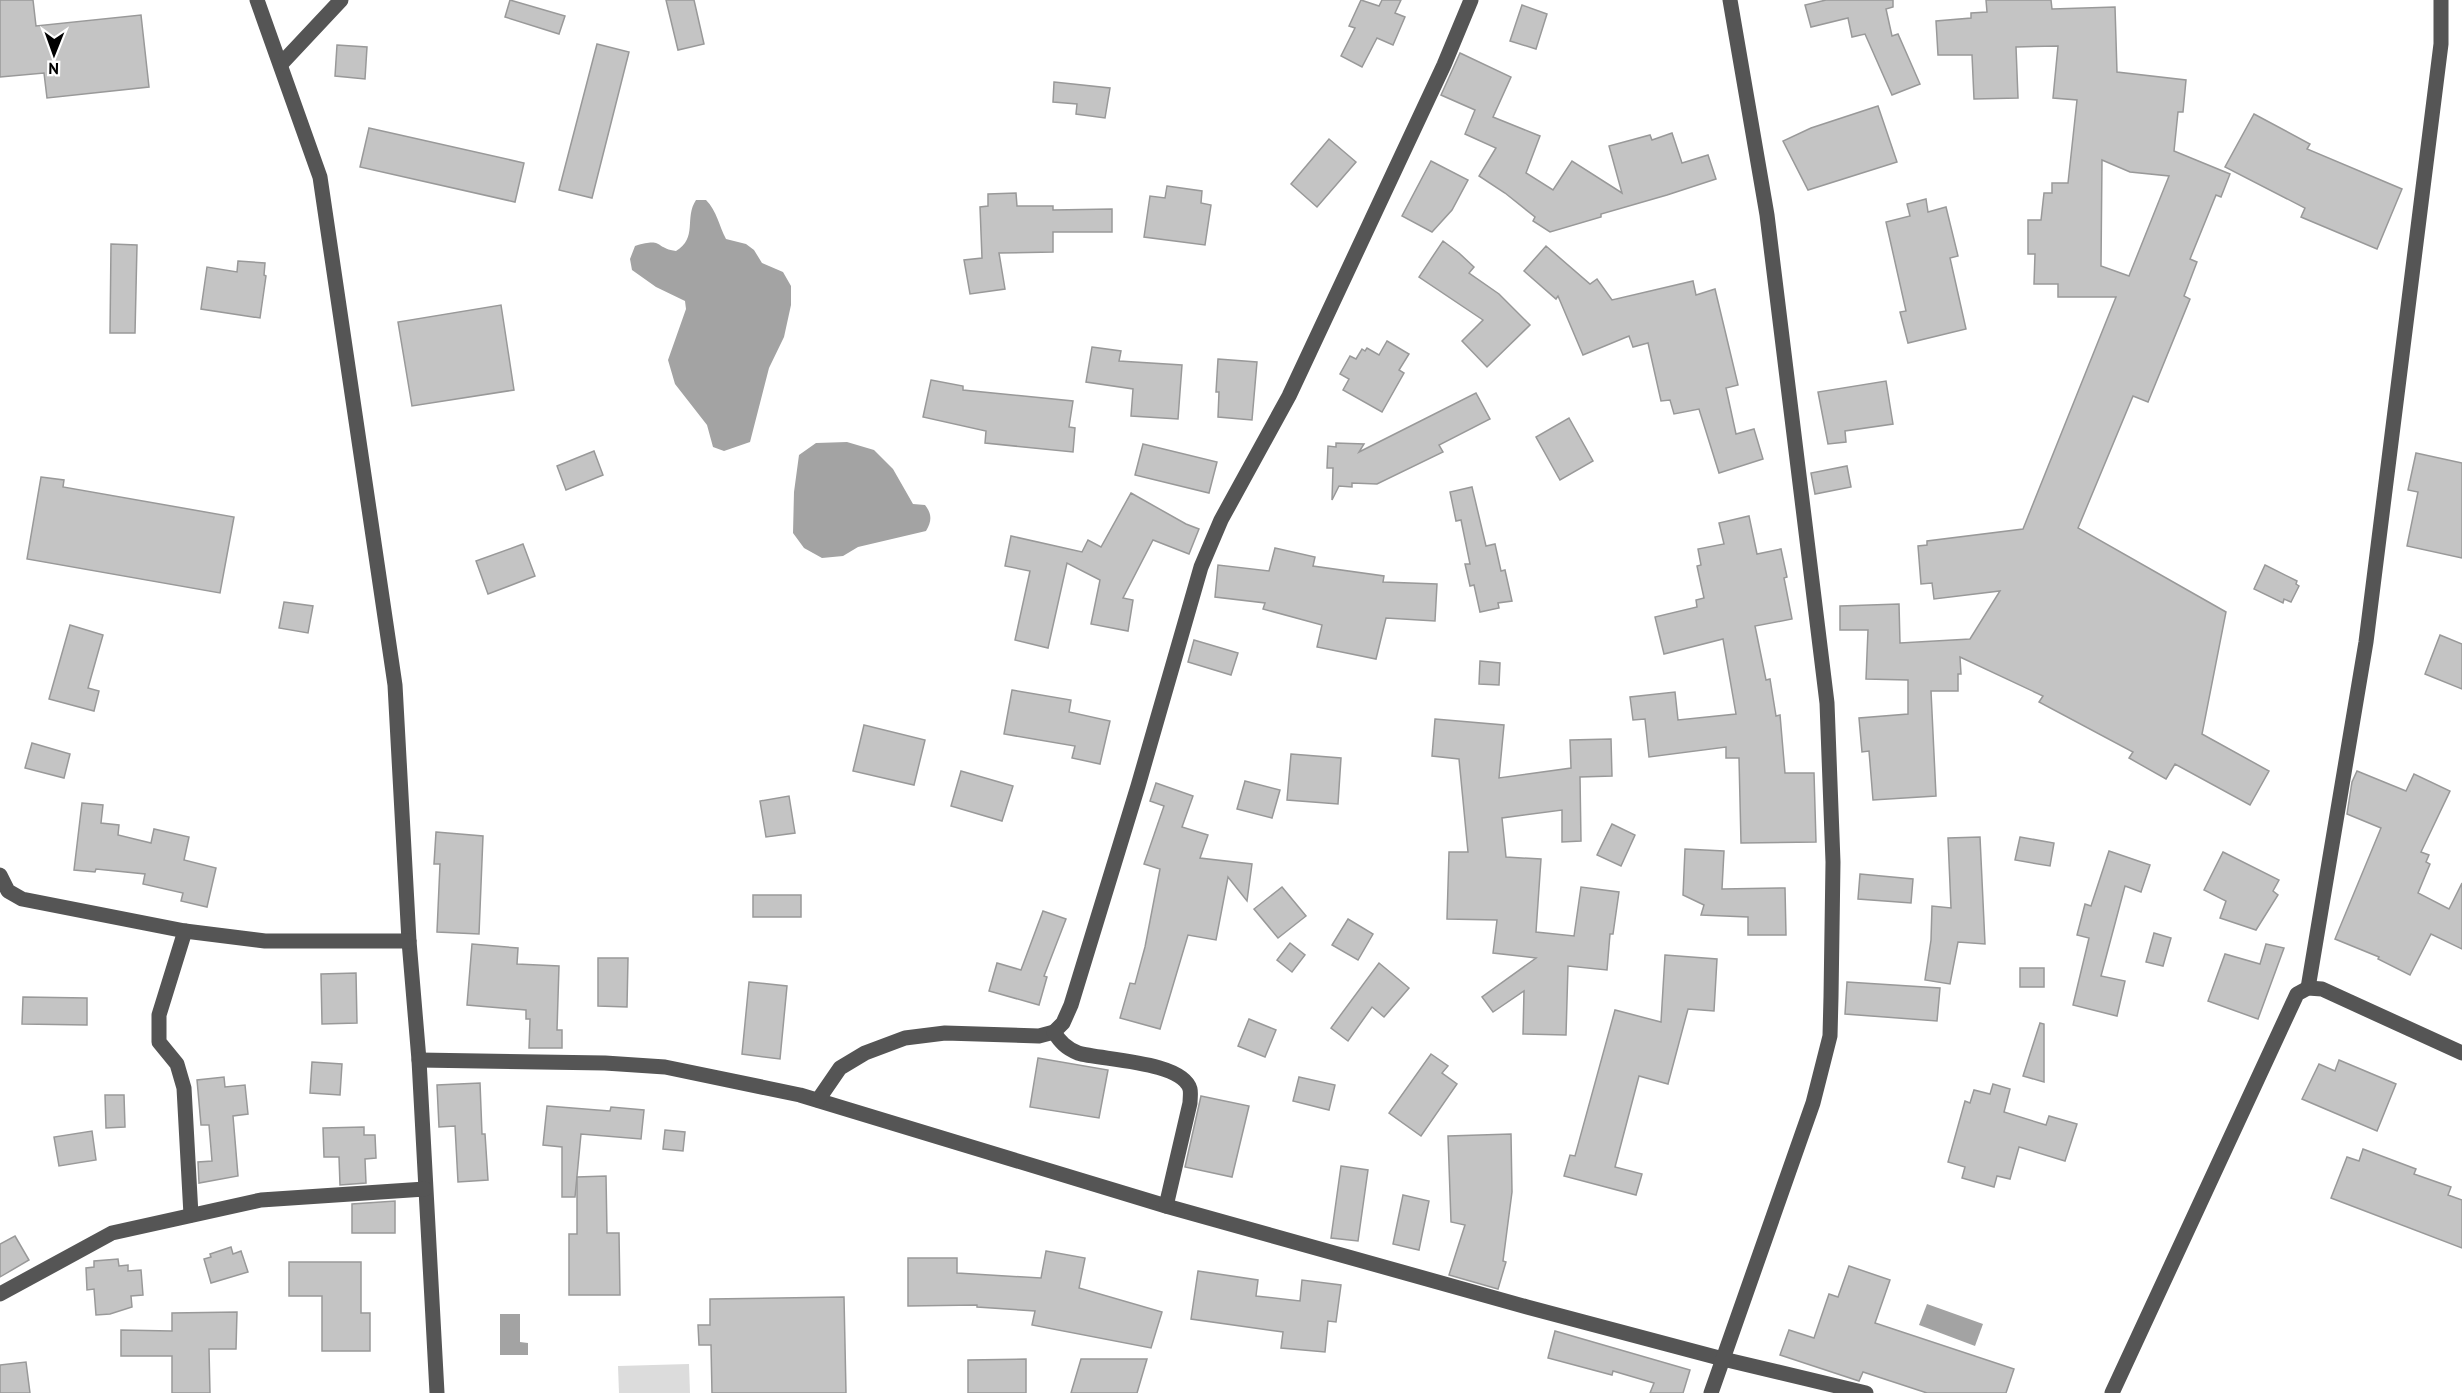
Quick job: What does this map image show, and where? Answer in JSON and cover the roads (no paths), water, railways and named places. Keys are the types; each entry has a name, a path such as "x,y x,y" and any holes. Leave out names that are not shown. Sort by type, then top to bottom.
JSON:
{"street":[{"path":"258,0 321,177 395,685 437,1393"},
{"path":"281,64 341,0"},
{"path":"818,1100 840,1068 865,1053 905,1038 945,1033 1039,1036 1054,1032 1063,1023 1071,1005 1138,786 1201,567 1221,520 1294,385 1439,75 1471,0"},
{"path":"1711,1393 1822,1072 1830,1036 1833,862 1827,703 1810,555 1767,215 1730,0"},
{"path":"2308,988 2366,642 2441,44 2441,0"},
{"path":"0,875 8,891 22,899 185,931 265,941 409,941"},
{"path":"185,931 159,1014 159,1042 177,1064 184,1088 191,1215"},
{"path":"2112,1393 2297,994 2308,988 2322,989 2462,1053"},
{"path":"1054,1032 1062,1044 1078,1053 1139,1062 1185,1080 1190,1089 1190,1103 1166,1206"},
{"path":"419,1060 605,1063 665,1067 818,1100 1166,1206 1527,1307 1723,1359 1866,1393"},
{"path":"0,1294 112,1233 261,1200 424,1189"}]}
